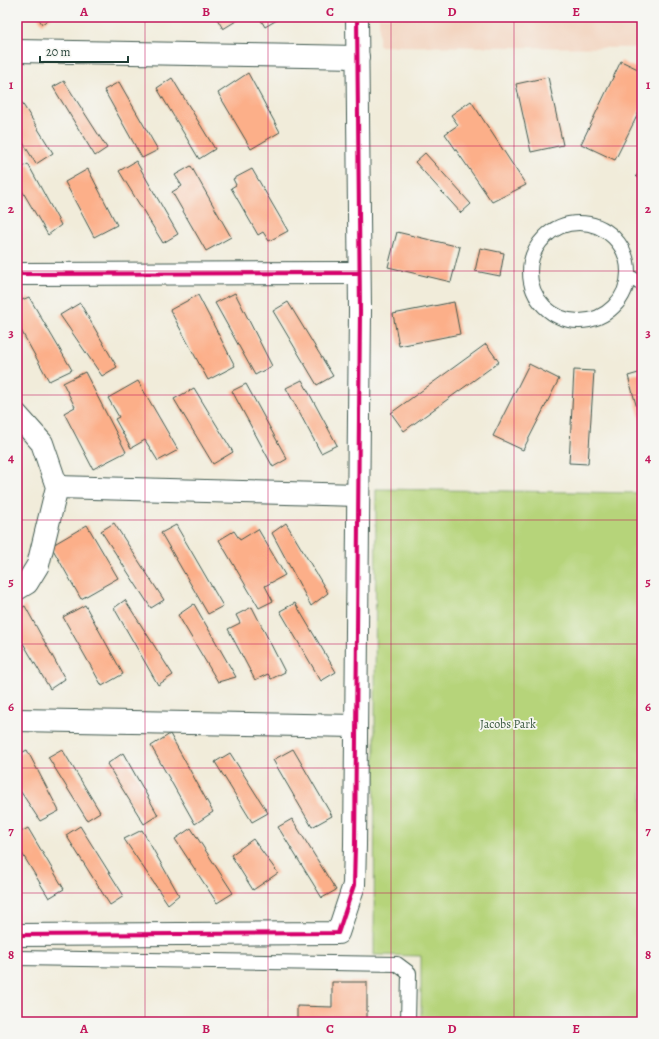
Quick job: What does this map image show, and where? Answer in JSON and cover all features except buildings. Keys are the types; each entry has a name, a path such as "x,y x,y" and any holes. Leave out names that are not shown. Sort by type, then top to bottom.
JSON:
{"street":[{"path":"17,935 338,933 354,885 358,495 358,17"},
{"path":"17,51 358,56"},
{"path":"17,274 359,273"},
{"path":"17,415 42,443 57,487 38,565 27,584 17,589"},
{"path":"57,487 358,495"},
{"path":"17,720 356,726"}],"lane":[{"path":"581,223 596,226 610,234 616,240 621,246 627,261 628,276 624,292 614,306 601,316 585,320 569,320 553,314 541,303 533,289 530,273 532,257 539,243 547,235 565,225 581,223"},
{"path":"628,276 642,284"},
{"path":"17,958 397,964 409,974 408,1022"}],"shaded area":[{"path":"379,17 642,17 642,48 379,46"}],"green space":[{"name":"Jacobs Park","path":"376,489 642,493 642,1022 421,1022 421,956 374,955"}],"cycle path":[{"path":"17,935 338,933 354,885 355,845 360,311 357,17"},
{"path":"17,274 359,273"}]}
